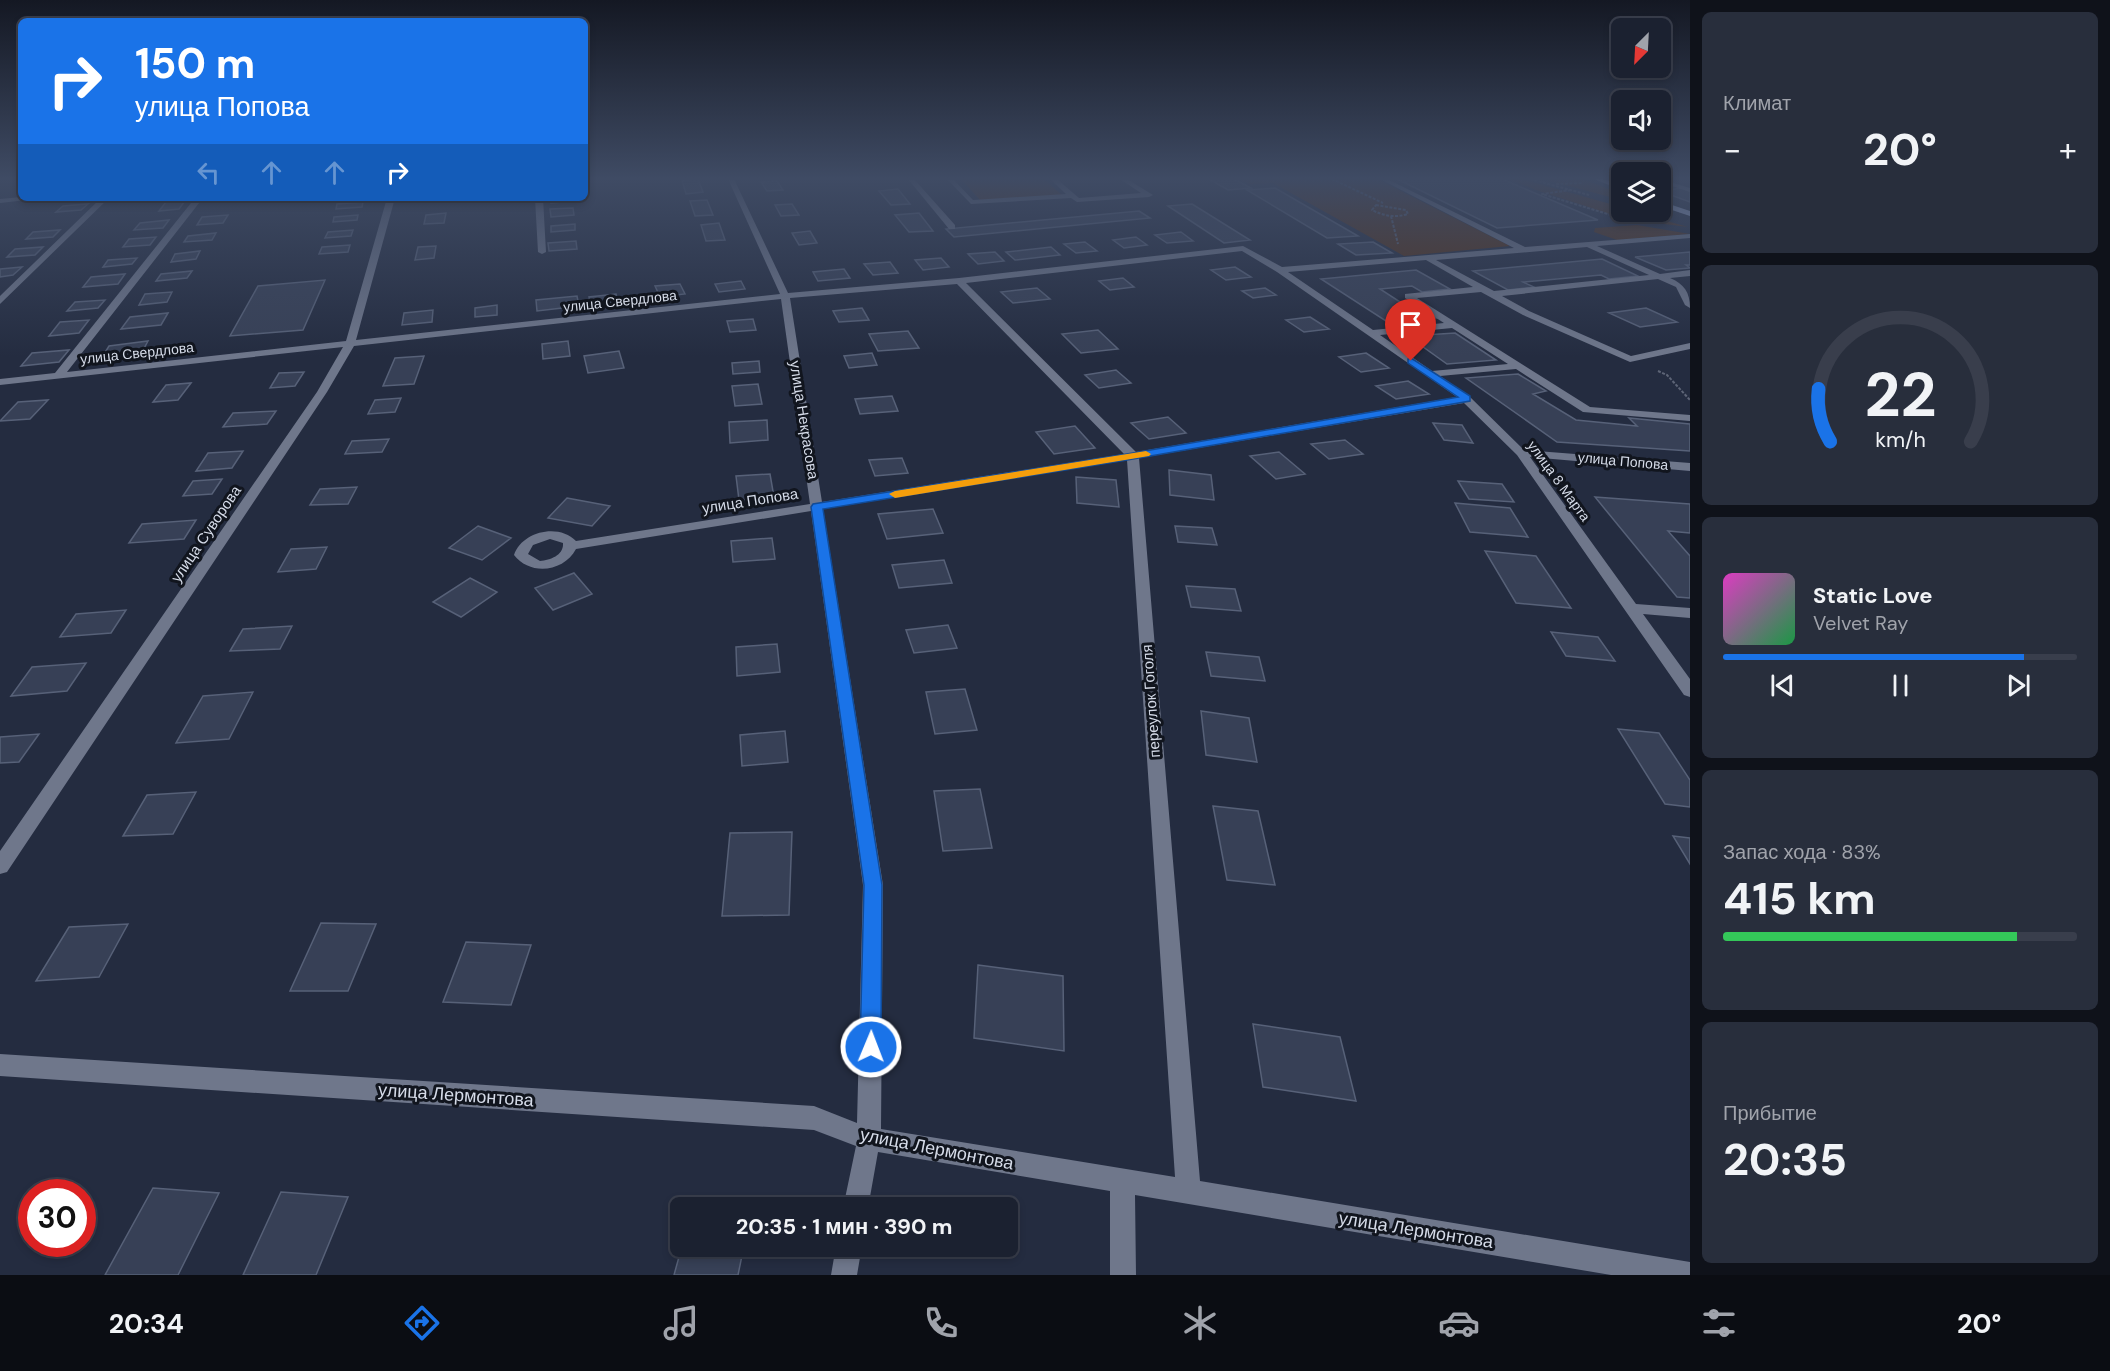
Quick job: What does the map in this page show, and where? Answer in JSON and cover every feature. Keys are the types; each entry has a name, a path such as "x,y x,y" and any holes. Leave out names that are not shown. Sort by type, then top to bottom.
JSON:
{"street":[{"path":"0,301 64,238"},
{"path":"59,375 167,238"},
{"name":"улица Суворова","path":"0,866 315,402 350,344 380,238"},
{"path":"541,238 542,252"},
{"name":"улица Некрасова","path":"759,238 785,296 873,885 869,1139 857,1197"},
{"path":"1501,238 1524,250"},
{"path":"1280,270 1658,238"},
{"path":"1587,244 1680,285 1690,305"},
{"name":"улица Свердлова","path":"0,382 1243,248"},
{"name":"улица 8 Марта","path":"1243,248 1280,270 1466,399 1521,453 1690,692"},
{"path":"1429,259 1526,313 1630,359 1690,346"},
{"path":"1690,273 1408,296 1587,410 1690,418"},
{"path":"959,280 1133,456"},
{"path":"1372,333 1454,325"},
{"path":"1431,374 1518,366"},
{"path":"0,394 17,380"},
{"name":"улица Попова","path":"572,546 1133,456 1466,399"},
{"name":"улица Попова","path":"1521,453 1690,467"},
{"name":"переулок Гоголя","path":"1133,456 1188,1192"},
{"path":"1631,608 1690,613"},
{"name":"улица Лермонтова","path":"0,1065 814,1118 869,1139 1690,1275"},
{"path":"1122,1181 1123,1275"},
{"path":"844,1275 847,1257"}],"path":[{"path":"1396,238 1402,261"},
{"path":"1630,359 1667,375 1690,401"}],"shaded area":[{"path":"1373,238 1495,238 1510,246 1404,256"}],"building":[{"path":"155,238 150,245 123,247 129,239"},
{"path":"186,238 213,238 212,240 184,242"},
{"path":"705,238 725,240 706,241"},
{"path":"795,238 814,238 817,243 799,245"},
{"path":"1138,238 1147,245 1124,248 1113,240"},
{"path":"1160,238 1190,238 1193,241 1167,243"},
{"path":"1217,238 1250,240 1224,243"},
{"path":"576,241 577,249 549,251 548,243"},
{"path":"1085,242 1097,251 1076,253 1064,244"},
{"path":"1373,242 1392,253 1356,255 1338,244"},
{"path":"350,245 348,252 319,254 322,247"},
{"path":"436,246 434,258 415,260 418,247"},
{"path":"43,247 35,255 7,257 15,249"},
{"path":"1051,247 1060,255 1015,260 1006,252"},
{"path":"200,251 196,259 171,262 175,254"},
{"path":"995,252 1004,261 978,264 968,254"},
{"path":"1690,252 1690,265 1686,265 1690,268 1666,270 1635,257"},
{"path":"137,258 132,264 103,267 108,260"},
{"path":"941,258 949,267 923,270 915,260"},
{"path":"1602,259 1638,276 1609,279 1601,275 1523,282 1534,287 1508,290 1473,271"},
{"path":"890,262 898,273 873,275 864,264"},
{"path":"22,267 13,275 0,277 0,269"},
{"path":"1235,267 1251,277 1226,280 1211,270"},
{"path":"844,269 850,278 818,281 813,272"},
{"path":"1416,270 1450,289 1422,292 1412,286 1380,289 1400,302 1409,301 1436,318 1389,323 1321,279"},
{"path":"192,271 187,278 156,281 161,274"},
{"path":"125,274 118,284 83,287 91,277"},
{"path":"1123,278 1134,287 1110,290 1099,281"},
{"path":"325,280 303,330 230,336 258,286"},
{"path":"741,281 745,289 719,292 715,284"},
{"path":"680,284 685,294 660,297 655,286"},
{"path":"1037,288 1050,299 1013,303 1001,292"},
{"path":"1265,288 1276,295 1253,298 1242,291"},
{"path":"172,292 167,302 139,305 145,294"},
{"path":"616,294 618,302 591,305 589,297"},
{"path":"577,296 579,306 537,311 536,300"},
{"path":"105,300 98,308 67,311 75,302"},
{"path":"497,305 497,315 475,317 475,308"},
{"path":"862,308 869,320 839,322 833,311"},
{"path":"1646,308 1677,322 1640,327 1609,313"},
{"path":"433,310 432,322 402,325 404,313"},
{"path":"168,313 161,325 121,329 130,317"},
{"path":"1310,317 1329,329 1304,332 1286,320"},
{"path":"753,319 756,330 730,332 727,321"},
{"path":"89,320 79,333 49,336 60,322"},
{"path":"1098,330 1118,349 1081,353 1062,334"},
{"path":"908,331 919,348 878,351 869,334"},
{"path":"1455,333 1496,360 1447,364 1408,336"},
{"path":"148,341 141,354 101,359 109,346"},
{"path":"568,341 570,356 543,359 542,344"},
{"path":"69,350 59,362 21,366 32,353"},
{"path":"619,351 624,368 588,373 584,356"},
{"path":"872,353 877,365 849,368 844,356"},
{"path":"1366,353 1389,368 1361,372 1339,357"},
{"path":"424,356 414,384 383,386 395,358"},
{"path":"759,361 760,372 733,374 732,363"},
{"path":"1116,370 1131,383 1099,388 1085,375"},
{"path":"304,372 295,386 270,388 279,373"},
{"path":"1518,374 1546,391 1533,394 1576,420 1637,426 1629,418 1690,424 1690,451 1557,442 1466,378"},
{"path":"1408,381 1429,394 1396,399 1376,386"},
{"path":"191,383 178,400 153,402 166,385"},
{"path":"758,384 762,404 735,406 732,386"},
{"path":"892,396 898,411 860,414 855,399"},
{"path":"401,398 395,412 368,414 375,400"},
{"path":"48,400 30,419 0,421 18,402"},
{"path":"276,411 267,424 223,427 233,413"},
{"path":"1168,417 1186,433 1149,439 1131,423"},
{"path":"767,420 768,440 730,443 729,422"},
{"path":"1433,423 1462,425 1473,443 1444,440"},
{"path":"1075,426 1095,448 1054,454 1036,432"},
{"path":"389,439 382,452 345,454 352,441"},
{"path":"1345,440 1363,454 1329,459 1311,444"},
{"path":"243,451 232,468 196,471 208,453"},
{"path":"1279,452 1305,474 1276,479 1250,456"},
{"path":"902,458 908,473 875,476 869,460"},
{"path":"1169,470 1211,475 1214,500 1170,495"},
{"path":"770,474 774,497 739,500 736,476"},
{"path":"1076,477 1116,480 1119,507 1077,503"},
{"path":"222,479 212,494 183,496 193,481"},
{"path":"1458,481 1502,484 1514,502 1469,499"},
{"path":"357,487 348,504 310,505 320,489"},
{"path":"1595,497 1690,504 1690,533 1668,531 1690,556 1690,598 1677,597"},
{"path":"567,498 610,506 592,526 548,518"},
{"path":"1455,503 1510,508 1528,537 1470,532"},
{"path":"933,509 943,533 887,539 878,514"},
{"path":"196,520 184,539 129,543 142,524"},
{"path":"478,526 511,538 482,560 449,548"},
{"path":"1175,526 1212,528 1217,545 1178,542"},
{"path":"772,538 775,559 733,562 731,541"},
{"path":"327,547 316,569 278,572 291,549"},
{"path":"1485,551 1536,556 1571,608 1516,603"},
{"path":"944,560 952,583 899,588 892,565"},
{"path":"574,573 592,594 553,610 535,588"},
{"path":"470,578 497,592 461,617 433,602"},
{"path":"1186,586 1235,589 1241,611 1191,607"},
{"path":"126,610 111,633 60,637 76,614"},
{"path":"948,625 957,648 914,653 906,630"},
{"path":"292,626 280,649 230,651 243,629"},
{"path":"1551,632 1598,637 1615,661 1566,656"},
{"path":"777,644 780,672 737,676 736,647"},
{"path":"1206,652 1259,657 1265,681 1211,676"},
{"path":"86,663 67,691 11,696 32,667"},
{"path":"965,689 977,730 935,734 926,692"},
{"path":"253,692 229,739 176,743 203,696"},
{"path":"1201,711 1249,718 1257,762 1206,755"},
{"path":"1618,729 1659,733 1690,780 1690,807 1665,804"},
{"path":"785,731 788,762 742,766 740,735"},
{"path":"39,734 19,762 0,763 0,737"},
{"path":"980,789 992,848 943,851 934,791"},
{"path":"196,792 173,834 123,836 147,795"},
{"path":"1213,806 1258,811 1275,885 1227,880"},
{"path":"792,832 789,915 722,916 730,833"},
{"path":"1673,836 1690,838 1690,864"},
{"path":"321,923 376,924 348,991 290,991"},
{"path":"128,924 99,977 36,981 69,927"},
{"path":"466,942 531,945 511,1005 443,1002"},
{"path":"978,965 1063,976 1064,1051 974,1038"},
{"path":"1253,1024 1340,1037 1356,1101 1263,1087"},
{"path":"153,1188 219,1193 178,1275 105,1275"},
{"path":"281,1192 348,1197 316,1275 243,1275"},
{"path":"679,1257 742,1257 738,1275 674,1275"}],"slow traffic":[{"path":"895,494 1146,454"}],"route":[{"path":"871,1047 873,885 817,507 1466,399 1411,361"}]}
